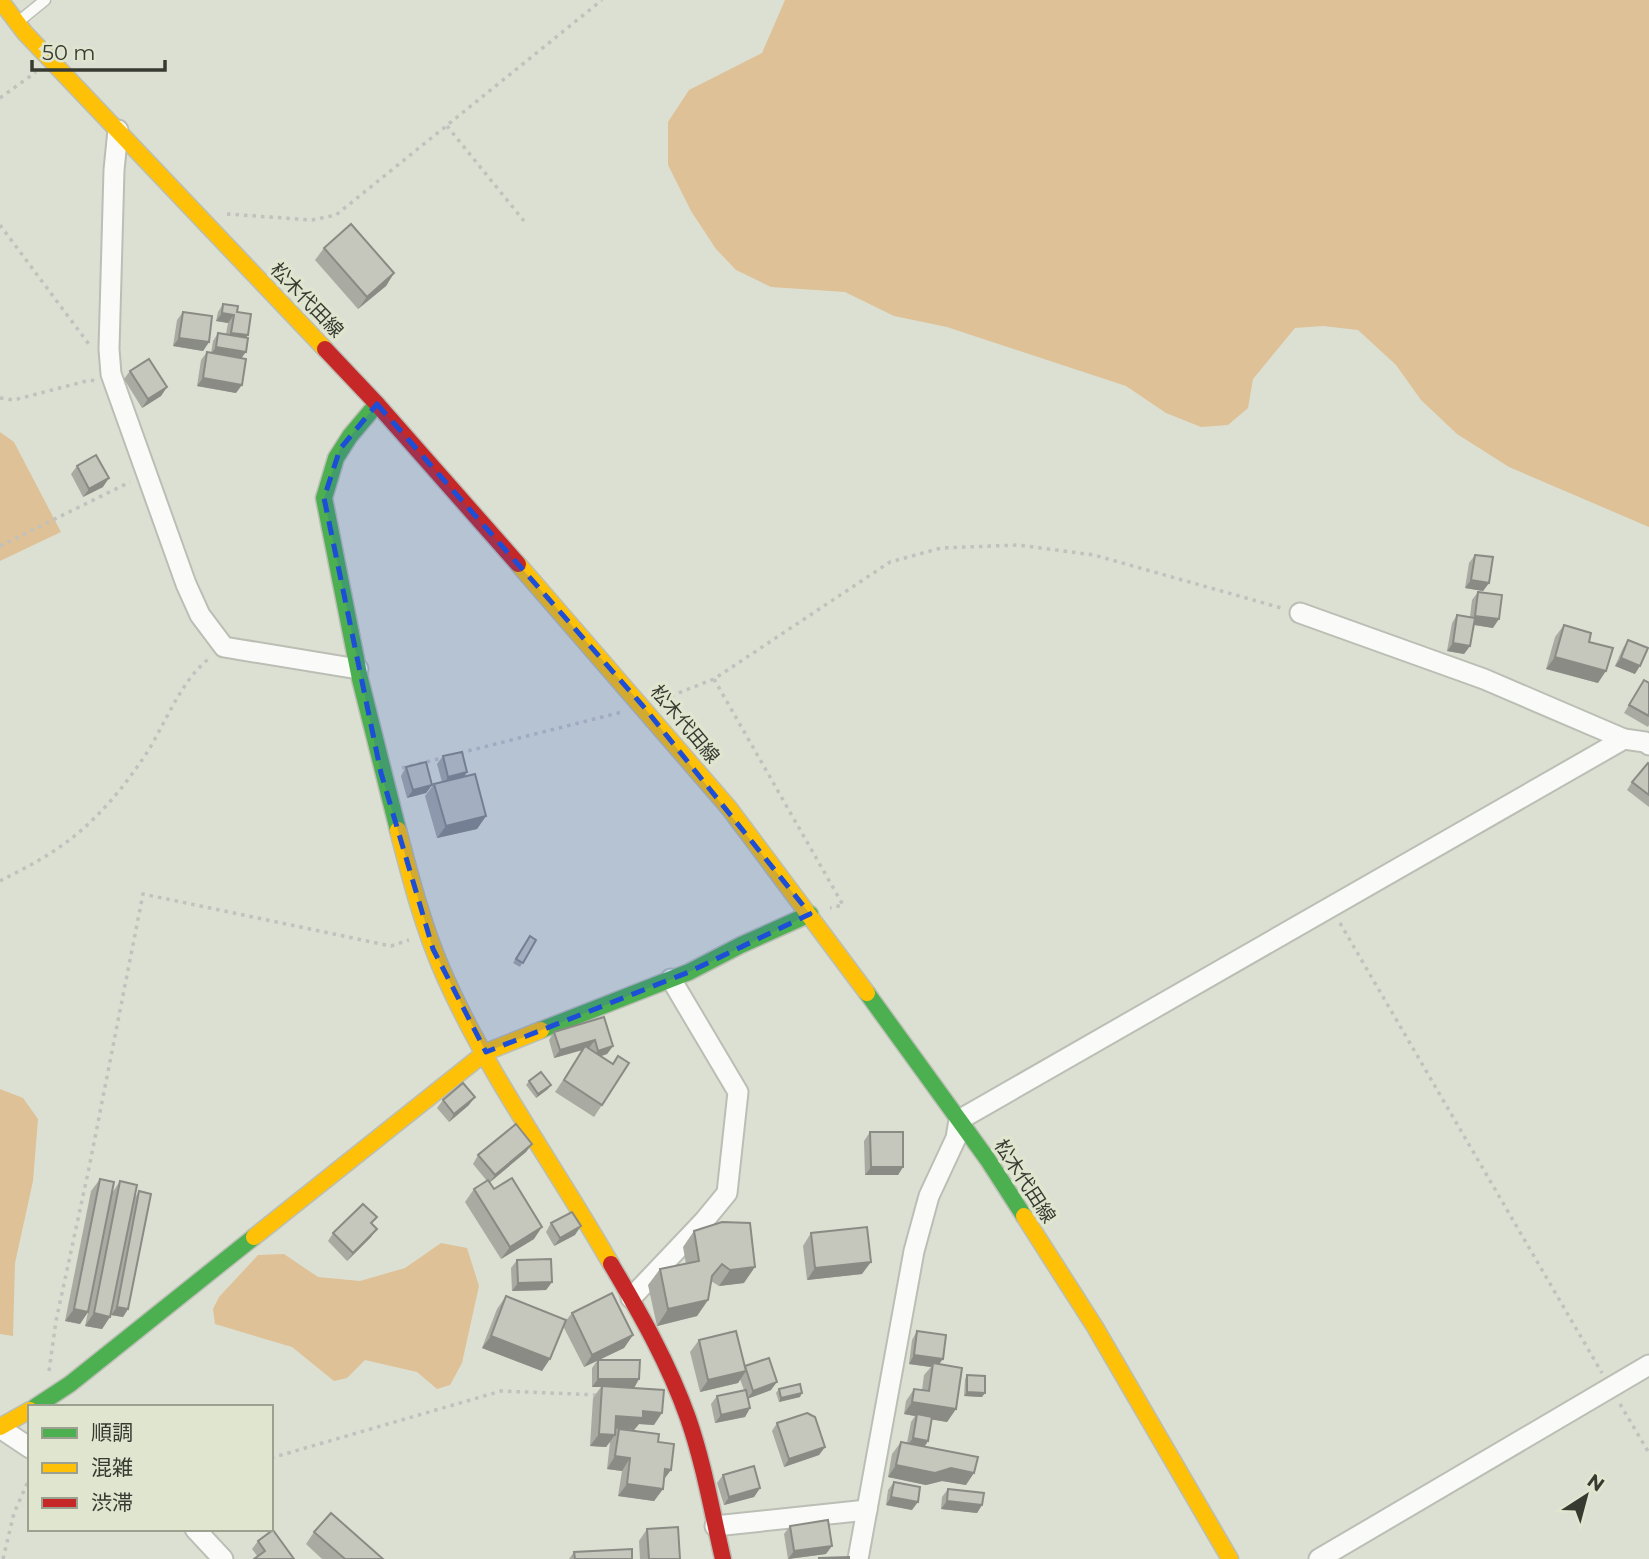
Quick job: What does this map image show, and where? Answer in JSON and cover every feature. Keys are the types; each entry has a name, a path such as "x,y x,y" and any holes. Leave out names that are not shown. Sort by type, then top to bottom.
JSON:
{"street":[{"name":"松木代田線","path":"0,0 52,61 377,404 643,706 729,808 810,914 994,1170 1095,1327 1230,1559"},
{"path":"118,130 114,170 109,349 112,379 186,584 200,615 224,647 358,670"},
{"path":"377,404 340,449 327,481 324,498 381,773 428,934 453,993 646,1324 692,1431 723,1559"},
{"path":"1300,613 1484,679 1624,738 1649,745"},
{"path":"858,1559 914,1251 929,1196 956,1138 959,1120 1624,738"},
{"path":"40,1404 71,1384 486,1052 671,979 810,914"},
{"path":"631,1298 727,1193 738,1091 671,979"},
{"path":"1319,1559 1649,1365"},
{"path":"28,1411 0,1428 28,1447"},
{"path":"715,1526 867,1510"},
{"path":"197,1531 223,1559"}],"lane":[{"path":"18,23 45,0"}],"path":[{"path":"194,212 312,220 336,215 602,0"},
{"path":"0,98 52,61"},
{"path":"447,126 524,221"},
{"path":"0,225 43,280 112,379"},
{"path":"0,398 14,400 90,380 112,379"},
{"path":"0,546 148,473"},
{"path":"460,753 643,706 714,679 890,562 941,548 1018,545 1094,555 1300,613"},
{"path":"0,881 52,852 79,832 115,797 143,758 197,668 224,647"},
{"path":"714,679 844,905"},
{"path":"381,773 446,757"},
{"path":"40,1404 144,894 391,946 428,934"},
{"path":"1331,907 1649,1453"},
{"path":"273,1457 501,1391 608,1395"},
{"path":"3,1559 15,1513 28,1482"}],"highlighted area":[{"path":"377,404 643,706 810,914 689,972 486,1052 433,949 381,773 324,498 340,449"}],"shaded area":[{"path":"785,0 1649,0 1649,527 1509,467 1457,434 1421,400 1396,365 1358,330 1323,326 1295,328 1253,379 1248,408 1228,425 1201,427 1166,413 1126,386 947,327 894,316 845,292 771,287 736,270 716,249 691,211 668,165 668,122 689,90 762,53"},
{"path":"0,432 14,442 61,532 0,561"},
{"path":"0,1089 23,1098 38,1119 33,1181 15,1263 13,1336 0,1334"},
{"path":"441,1243 467,1248 479,1286 462,1363 450,1385 437,1389 417,1372 365,1360 347,1378 334,1381 292,1347 215,1324 213,1309 219,1297 258,1255 284,1254 318,1277 360,1281 405,1268"}],"building":[{"path":"351,224 394,273 367,297 324,248"},
{"path":"223,304 238,306 237,312 251,314 248,335 231,333 234,315 222,313"},
{"path":"183,312 212,316 209,342 179,338"},
{"path":"218,333 248,338 246,352 216,347"},
{"path":"207,352 246,359 242,385 203,378"},
{"path":"149,359 167,387 148,399 130,371"},
{"path":"96,455 109,478 89,489 77,466"},
{"path":"1475,555 1493,557 1489,583 1471,580"},
{"path":"1478,592 1502,595 1499,619 1475,616"},
{"path":"1457,615 1475,618 1470,646 1453,643"},
{"path":"1564,625 1591,633 1589,642 1613,648 1606,671 1555,657"},
{"path":"1628,640 1648,648 1640,666 1621,658"},
{"path":"1644,680 1649,683 1649,716 1629,705"},
{"path":"462,752 467,772 448,777 443,756"},
{"path":"426,762 432,785 413,790 406,767"},
{"path":"1649,764 1649,795 1632,782"},
{"path":"475,774 486,816 446,826 434,784"},
{"path":"530,936 536,940 523,963 516,959"},
{"path":"604,1017 613,1046 598,1051 595,1040 560,1050 554,1032"},
{"path":"585,1046 613,1064 618,1056 629,1063 602,1105 564,1080"},
{"path":"541,1072 551,1085 538,1094 529,1081"},
{"path":"463,1083 475,1097 454,1114 443,1100"},
{"path":"516,1124 532,1144 495,1175 478,1155"},
{"path":"870,1132 903,1132 903,1167 871,1167"},
{"path":"512,1178 542,1227 510,1247 474,1189 488,1180 494,1189"},
{"path":"100,1179 114,1182 88,1312 74,1309"},
{"path":"120,1181 137,1185 110,1317 94,1313"},
{"path":"139,1191 151,1194 128,1309 117,1307"},
{"path":"363,1204 377,1217 371,1223 377,1229 353,1253 333,1233"},
{"path":"572,1212 581,1226 560,1238 551,1223"},
{"path":"722,1222 750,1223 755,1267 730,1270 722,1264 712,1276 708,1300 668,1309 660,1269 699,1261 694,1231"},
{"path":"867,1227 871,1262 815,1268 811,1233"},
{"path":"551,1259 552,1282 518,1283 517,1260"},
{"path":"612,1293 633,1335 592,1355 572,1313"},
{"path":"506,1296 566,1320 550,1359 491,1336"},
{"path":"736,1331 746,1371 708,1380 699,1340"},
{"path":"917,1331 946,1335 943,1359 914,1355"},
{"path":"769,1358 777,1382 753,1391 745,1366"},
{"path":"598,1360 640,1360 639,1379 598,1379"},
{"path":"933,1363 962,1368 956,1409 912,1402 914,1389 929,1391"},
{"path":"967,1375 985,1376 985,1393 967,1392"},
{"path":"800,1384 802,1393 781,1398 779,1389"},
{"path":"602,1386 664,1390 662,1413 643,1411 643,1418 616,1416 615,1435 599,1434"},
{"path":"746,1390 750,1408 721,1415 717,1396"},
{"path":"807,1413 815,1417 825,1447 789,1459 777,1423"},
{"path":"917,1414 932,1417 928,1441 913,1438"},
{"path":"619,1429 659,1434 658,1442 674,1444 671,1470 665,1469 663,1489 627,1484 630,1458 615,1456"},
{"path":"901,1442 978,1457 974,1473 951,1468 935,1473 896,1465"},
{"path":"754,1466 760,1488 729,1497 723,1475"},
{"path":"894,1482 920,1487 918,1502 891,1497"},
{"path":"948,1489 984,1493 982,1505 947,1501"},
{"path":"331,1513 383,1559 345,1559 314,1532"},
{"path":"828,1520 832,1546 794,1551 790,1526"},
{"path":"678,1527 680,1559 649,1559 647,1529"},
{"path":"273,1530 294,1559 254,1559 265,1551 258,1541"},
{"path":"632,1549 632,1559 575,1559 574,1552"},
{"path":"819,1558 849,1559 819,1559"}],"traffic: fast":[{"path":"377,404 350,436 336,458 324,498 360,679 398,830"},
{"path":"541,1030 689,972 810,914"},
{"path":"867,993 988,1160 1024,1216"},
{"path":"38,1405 70,1384 254,1237"}],"traffic: slow":[{"path":"0,0 25,33 325,349"},
{"path":"518,564 729,808 867,993"},
{"path":"398,830 431,941 463,1014 503,1087 611,1264"},
{"path":"254,1237 486,1052 541,1030"},
{"path":"1024,1216 1095,1327 1230,1559"},
{"path":"0,1427 28,1411"}],"traffic: jam":[{"path":"325,349 518,564"},
{"path":"611,1264 653,1339 688,1418 699,1453 723,1559"}]}
